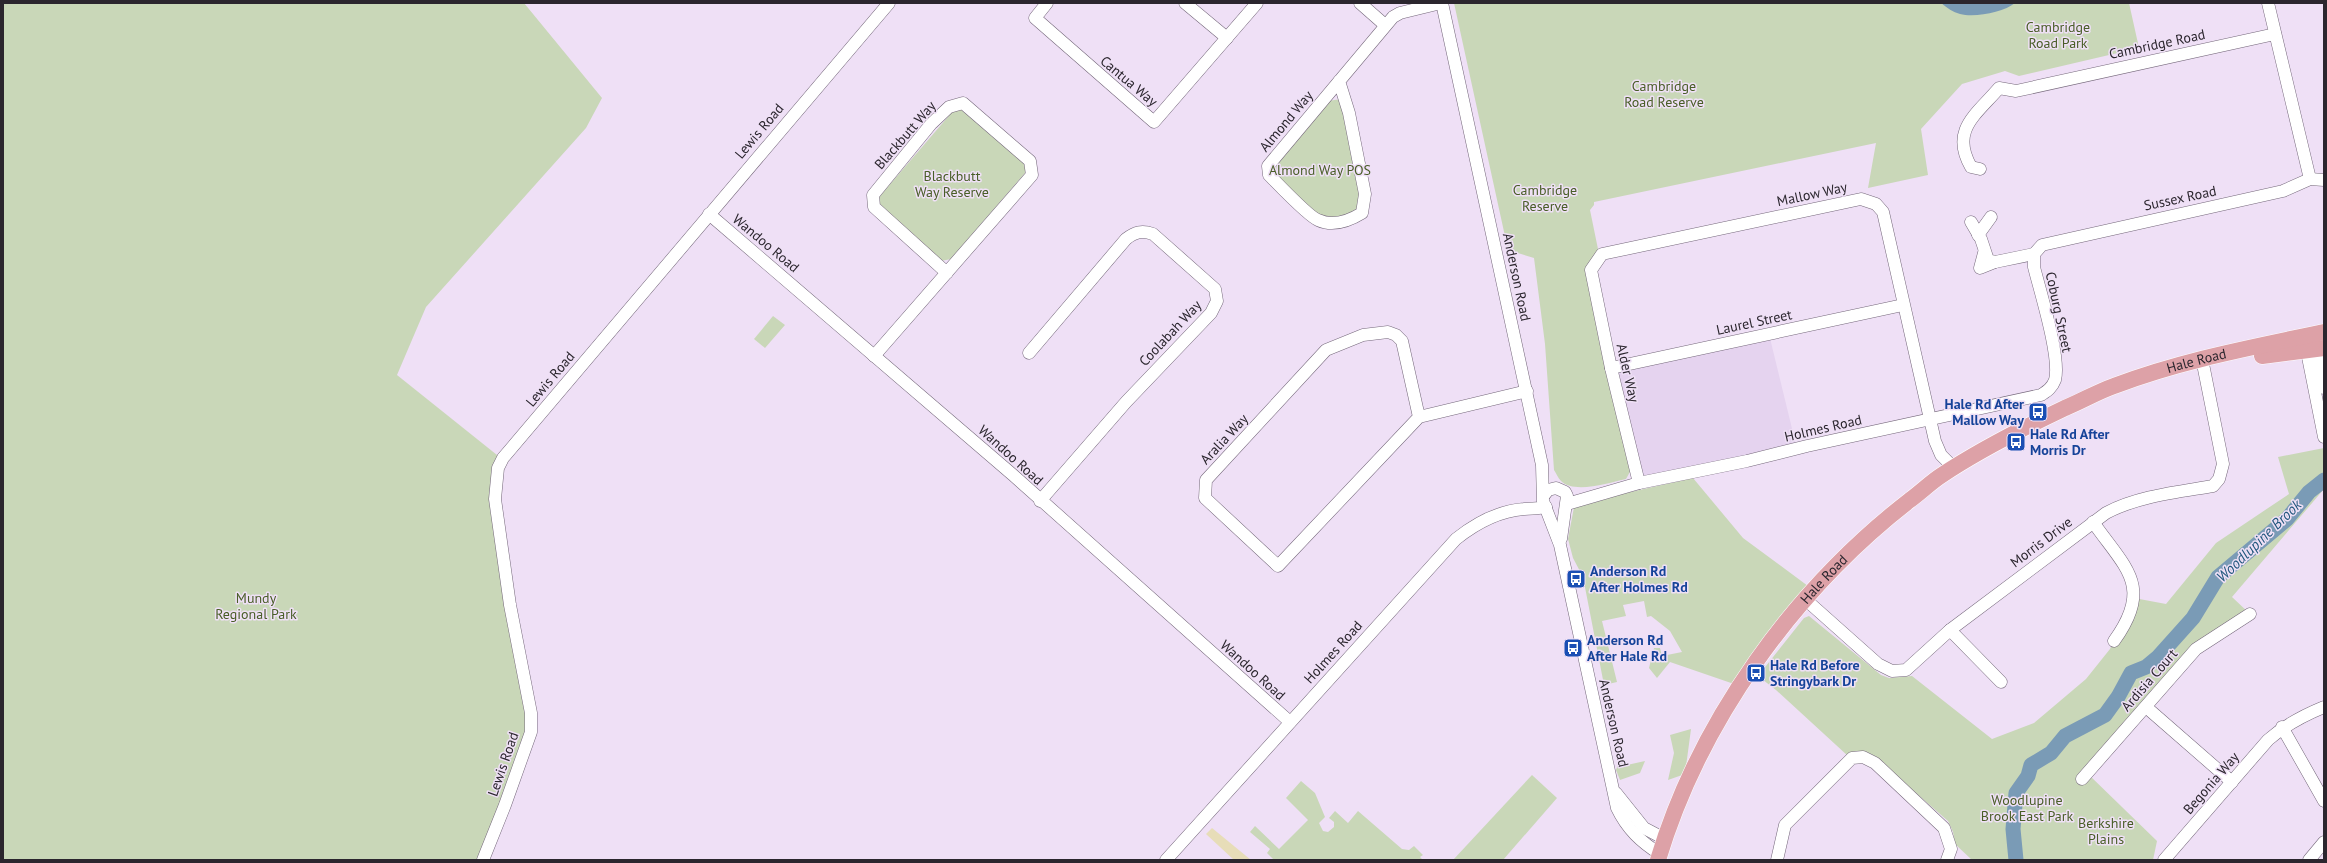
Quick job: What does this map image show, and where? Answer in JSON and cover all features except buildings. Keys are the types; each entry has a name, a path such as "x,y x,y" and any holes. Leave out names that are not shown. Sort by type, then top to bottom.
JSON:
{"main road":[{"name":"Hale Road","path":"1659,857 1679,802 1720,720 1752,667 1805,599 1863,538 1948,472 2032,423 2074,404 2098,399 2202,363 2253,357 2315,342"}],"street":[{"name":"Lewis Road","path":"483,860 505,805 531,732 531,713 510,605 495,499 498,468 504,458 709,214 889,3"},
{"name":"Cantua Way","path":"1047,3 1035,18 1154,122 1257,3"},
{"path":"1185,3 1227,38"},
{"path":"1360,3 1385,25"},
{"name":"Almond Way","path":"1339,80 1349,112 1365,194 1362,213 1352,220 1334,223 1317,220 1269,175 1268,166 1339,80 1385,25 1400,12 1442,3"},
{"name":"Anderson Road","path":"1442,3 1527,391 1542,464 1545,502 1560,544 1617,808 1627,825 1642,843 1659,857"},
{"path":"2268,3 2310,179"},
{"name":"Cambridge Road","path":"1980,169 1971,167 1968,161 1962,142 1963,133 1999,88 2016,90 2275,34"},
{"name":"Blackbutt Way","path":"874,356 947,273 1032,175 1030,161 963,103 949,106 931,124 873,195 874,207 947,273"},
{"name":"Sussex Road","path":"1978,235 1988,260 1994,262 2283,191 2310,179 2324,180"},
{"name":"Mallow Way","path":"1591,270 1602,254 1861,199 1876,204 1883,212 1935,441 1948,472"},
{"name":"Wandoo Road","path":"709,214 1040,501 1290,722"},
{"path":"1972,222 1978,235 1991,217"},
{"name":"Coolabah Way","path":"1029,352 1126,239 1139,232 1153,234 1215,289 1217,301 1211,313 1126,402 1040,501"},
{"name":"Coburg Street","path":"2038,250 2034,267 2054,355 2055,378 2051,388"},
{"name":"Alder Way","path":"1591,270 1611,368 1639,483"},
{"name":"Laurel Street","path":"1611,368 1903,305"},
{"name":"Aralia Way","path":"1388,332 1396,335 1402,341 1418,417 1278,566 1205,498 1206,480 1326,350 1363,335 1388,332"},
{"path":"2315,342 2324,388"},
{"path":"2315,342 2324,437"},
{"name":"Morris Drive","path":"1805,599 1878,664 1892,670 1906,670 1950,630 2093,522 2118,507 2148,498 2213,486 2216,483 2223,464 2202,363"},
{"name":"Holmes Road","path":"1564,497 1598,493 1747,461 2041,395 2051,388"},
{"path":"1418,417 1527,391"},
{"name":"Anderson Road","path":"1542,464 1564,497 1560,544"},
{"path":"1548,490 1564,497 1557,512 1545,502 1548,490"},
{"name":"Holmes Road","path":"1166,860 1456,539 1471,527 1489,517 1524,509 1545,502"},
{"path":"2093,522 2129,572 2133,585 2134,608 2125,626 2114,641"},
{"name":"Ardisia Court","path":"2082,779 2196,649 2250,614"},
{"path":"1950,630 2001,682"},
{"path":"2146,707 2232,782"},
{"name":"Begonia Way","path":"2164,860 2282,727 2299,717 2324,707"},
{"path":"2282,727 2324,801"},
{"path":"1777,860 1785,825 1852,758 1863,757 1875,763 1944,828 1951,849 1947,860"},
{"name":"Anderson Road","path":"1614,790 1644,828 1665,839"},
{"path":"2309,860 2324,842"}],"shaded area":[{"path":"1769,334 1797,449 1639,483 1611,368"}],"green space":[{"name":"Mundy Regional Park","path":"3,3 524,3 602,98 586,128 426,307 397,375 497,455 503,458 497,479 531,713 483,860 3,860"},
{"name":"Cambridge Road Reserve","path":"1454,3 2129,3 2139,48 2019,76 2005,71 1962,84 1921,129 1928,175 1868,188 1876,143 1594,202 1594,205 1590,210 1599,254 1588,270 1631,470 1626,479 1601,485 1574,487 1561,481 1554,470 1545,344 1534,258 1508,250"},
{"name":"Almond Way POS","path":"1341,99 1346,103 1362,213 1317,220 1275,178 1274,165 1328,101"},
{"name":"Blackbutt Way Reserve","path":"962,109 1024,163 1026,172 951,259 941,261 879,207 879,197 953,111"},
{"path":"773,316 785,325 765,348 754,339"},
{"path":"2324,448 2324,489 2232,597 2250,614 2196,649 2087,773 2157,841 2153,860 1972,860 1955,844 1953,832 1948,821 1886,767 1848,756 1776,690 1758,676 1804,618 1809,616 1881,675 1889,678 1912,676 1992,739 2034,723 2086,679 2110,649 2134,598 2166,604 2216,543 2289,494 2278,457"},
{"path":"1693,478 1743,538 1808,586 1734,684 1670,662 1657,678 1649,668 1654,648 1660,648 1662,656 1682,652 1670,631 1651,616 1647,617 1644,601 1623,605 1626,616 1602,621 1617,682 1604,685 1583,577 1573,558 1568,539 1574,507 1590,501"},
{"path":"1691,729 1685,774 1668,780 1674,753 1670,735"},
{"path":"1645,761 1640,773 1620,780 1616,770 1619,762 1627,765"},
{"path":"1532,775 1557,798 1503,860 1453,860"},
{"path":"1301,781 1315,793 1325,817 1319,823 1323,831 1328,832 1334,827 1334,822 1329,818 1335,811 1348,823 1358,811 1402,849 1409,850 1414,846 1423,855 1420,857 1423,860 1274,860 1267,853 1270,849 1250,832 1255,826 1279,849 1308,820 1286,798"}],"sand":[{"path":"1212,828 1251,860 1234,860 1206,834"}],"water":[{"path":"1941,3 2015,3 2004,9 1981,15 1966,15 1950,10"}],"waterway":[{"name":"Woodlupine Brook","path":"2016,860 2013,829 2016,793 2028,776 2031,765 2051,753 2065,736 2105,715 2118,697 2131,673 2146,667 2158,657 2193,618 2218,577 2287,519 2309,492 2324,480"}],"place":[{"name":"Hale Rd After Mallow Way","path":"2038,412"},
{"name":"Hale Rd After Morris Dr","path":"2016,442"},
{"name":"Anderson Rd After Holmes Rd","path":"1576,579"},
{"name":"Anderson Rd After Hale Rd","path":"1573,648"},
{"name":"Hale Rd Before Stringybark Dr","path":"1756,673"}],"park label":[{"name":"Cambridge Road Park","path":"2058,36"},
{"name":"Cambridge Reserve","path":"1545,198"},
{"name":"Woodlupine Brook East Park","path":"2027,808"},
{"name":"Berkshire Plains","path":"2106,832"}]}
